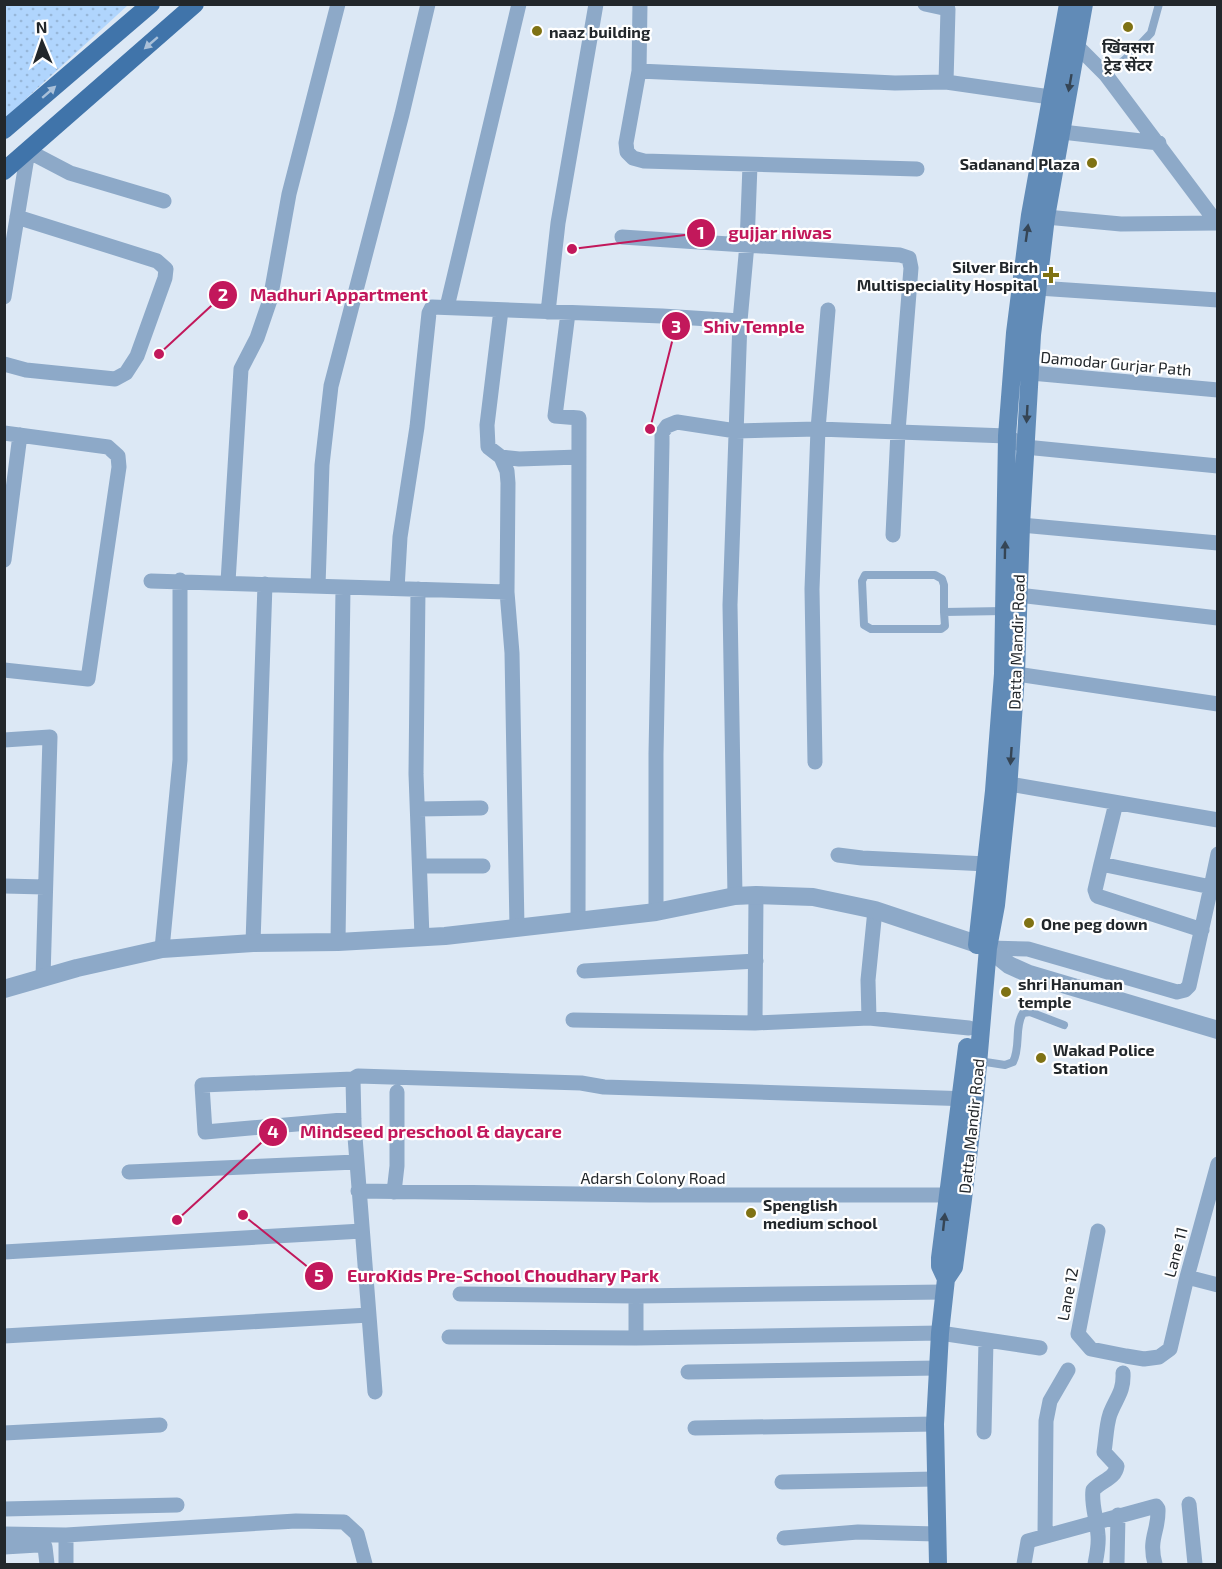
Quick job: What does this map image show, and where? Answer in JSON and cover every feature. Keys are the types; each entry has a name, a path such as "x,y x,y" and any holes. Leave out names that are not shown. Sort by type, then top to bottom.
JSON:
{"main road":[{"path":"4,130 151,4"},
{"path":"4,171 195,4"},
{"name":"Datta Mandir Road","path":"938,1564 935,1424 940,1333 945,1286 954,1267 955,1197 968,1099 977,1061 987,864 1003,674 1007,436 1038,288 1046,218 1062,132 1069,44 1068,4"},
{"name":"Datta Mandir Road","path":"968,1099 969,1028 983,946 996,905 1009,784 1025,447 1020,372 1024,256 1050,97 1084,4"}],"street":[{"path":"228,582 241,369 257,338 270,300 289,194 338,4"},
{"path":"318,586 322,465 331,387 402,114 428,4"},
{"path":"447,307 519,4"},
{"path":"548,312 558,223 596,4"},
{"path":"640,4 639,71 626,143 627,152 633,158 644,161 917,169"},
{"path":"925,4 949,7 946,82"},
{"path":"1069,44 1106,75 1217,223"},
{"path":"639,71 895,84 946,82 1050,97"},
{"path":"1062,132 1159,143"},
{"path":"4,297 28,151 70,173 164,201"},
{"path":"735,896 730,605 740,321 747,244 750,165"},
{"path":"4,364 26,370 115,379 126,373 137,356 165,278 166,269 157,261 18,217"},
{"path":"1046,218 1121,224 1217,223"},
{"path":"622,237 900,255 909,258 911,268 898,431 893,536"},
{"path":"1038,288 1218,300"},
{"path":"397,588 400,537 417,427 429,313 432,307 740,321"},
{"path":"501,310 487,440 488,447 501,457 507,471 507,592 512,653 517,928"},
{"path":"815,762 812,589 818,429 828,310"},
{"path":"568,313 555,416 579,418 578,920"},
{"name":"Damodar Gurjar Path","path":"1020,372 1218,390"},
{"path":"656,912 656,765 662,433 667,426 677,422 736,431 818,429 1007,436 1025,447 1218,466"},
{"path":"4,560 12,434 108,447 118,456 119,467 88,679 4,670"},
{"path":"501,457 519,459 579,457"},
{"path":"1021,525 1218,543"},
{"path":"162,949 180,759 180,580"},
{"path":"151,581 180,580 343,588 507,592"},
{"path":"253,943 265,584"},
{"path":"338,942 343,588"},
{"path":"418,589 418,809 422,937"},
{"path":"1018,595 1218,618"},
{"path":"1016,674 1218,704"},
{"path":"4,740 50,737 43,978"},
{"path":"1009,784 1218,820"},
{"path":"1116,803 1095,891 1097,896 1202,930"},
{"path":"418,809 482,808"},
{"path":"4,989 77,968 162,949 422,937 656,912 735,896 756,895 813,897 875,910 983,946 1028,949 1182,992 1189,986 1218,854"},
{"path":"838,855 987,864"},
{"path":"1101,864 1211,887"},
{"path":"420,866 483,866"},
{"path":"4,886 45,887"},
{"path":"755,1023 756,895"},
{"path":"869,1018 868,981 875,910"},
{"path":"983,946 1009,965 1029,974 1218,1030"},
{"path":"584,970 756,962"},
{"path":"573,1020 755,1023 869,1018 969,1028"},
{"path":"354,1119 205,1132 202,1085 353,1079 358,1076 372,1075 581,1083 604,1087 968,1099"},
{"path":"353,1079 358,1191 375,1392"},
{"path":"394,1192 397,1166 397,1092"},
{"path":"129,1172 356,1162"},
{"name":"Lane 11","path":"1170,1349 1218,1164"},
{"name":"Adarsh Colony Road","path":"358,1191 955,1197"},
{"path":"4,1252 362,1231"},
{"name":"Lane 12","path":"1098,1231 1078,1334 1091,1349 1144,1359 1159,1357 1170,1349"},
{"path":"1187,1277 1218,1285"},
{"path":"460,1294 636,1296 945,1286"},
{"path":"636,1296 636,1338"},
{"path":"4,1336 369,1315"},
{"path":"449,1337 636,1338 940,1333 1040,1348"},
{"path":"984,1432 986,1340"},
{"path":"688,1372 938,1368"},
{"path":"1045,1536 1046,1420 1050,1401 1068,1370"},
{"path":"1095,1564 1099,1549 1093,1490 1099,1483 1116,1473 1117,1466 1104,1452 1109,1417 1114,1403 1121,1394 1124,1383 1123,1373"},
{"path":"695,1428 935,1424"},
{"path":"4,1433 160,1425"},
{"path":"782,1482 936,1479"},
{"path":"1189,1504 1195,1564"},
{"path":"4,1509 177,1505"},
{"path":"1024,1564 1028,1540 1152,1506 1158,1509 1152,1552 1155,1564"},
{"path":"1117,1564 1118,1515"},
{"path":"4,1534 66,1535 296,1521 344,1522 357,1534 365,1564"},
{"path":"784,1538 858,1532 937,1534"},
{"path":"66,1535 66,1564"},
{"path":"4,1546 45,1546 47,1564"}],"lane":[{"path":"1106,75 1151,33 1159,4"},
{"path":"865,575 935,575 942,579 944,585 945,612 945,626 942,629 871,629 864,625 862,582 865,575"},
{"path":"945,612 1004,611"},
{"path":"977,1061 1005,1065 1013,1062 1023,1013 1030,1012 1064,1025"}],"shaded area":[{"path":"5,5 128,5 5,118"}],"place":[{"name":"खिंवसरा ट्रेड सेंटर","path":"1128,27"},
{"name":"naaz building","path":"537,31"},
{"name":"Sadanand Plaza","path":"1092,163"},
{"name":"gujjar niwas","path":"572,249"},
{"name":"Silver Birch Multispeciality Hospital","path":"1051,275"},
{"name":"Madhuri Appartment","path":"159,354"},
{"name":"Shiv Temple","path":"650,429"},
{"name":"One peg down","path":"1029,923"},
{"name":"shri Hanuman temple","path":"1006,992"},
{"name":"Wakad Police Station","path":"1041,1058"},
{"name":"Spenglish medium school","path":"751,1213"},
{"name":"EuroKids Pre-School Choudhary Park","path":"243,1215"},
{"name":"Mindseed preschool & daycare","path":"177,1220"}]}
